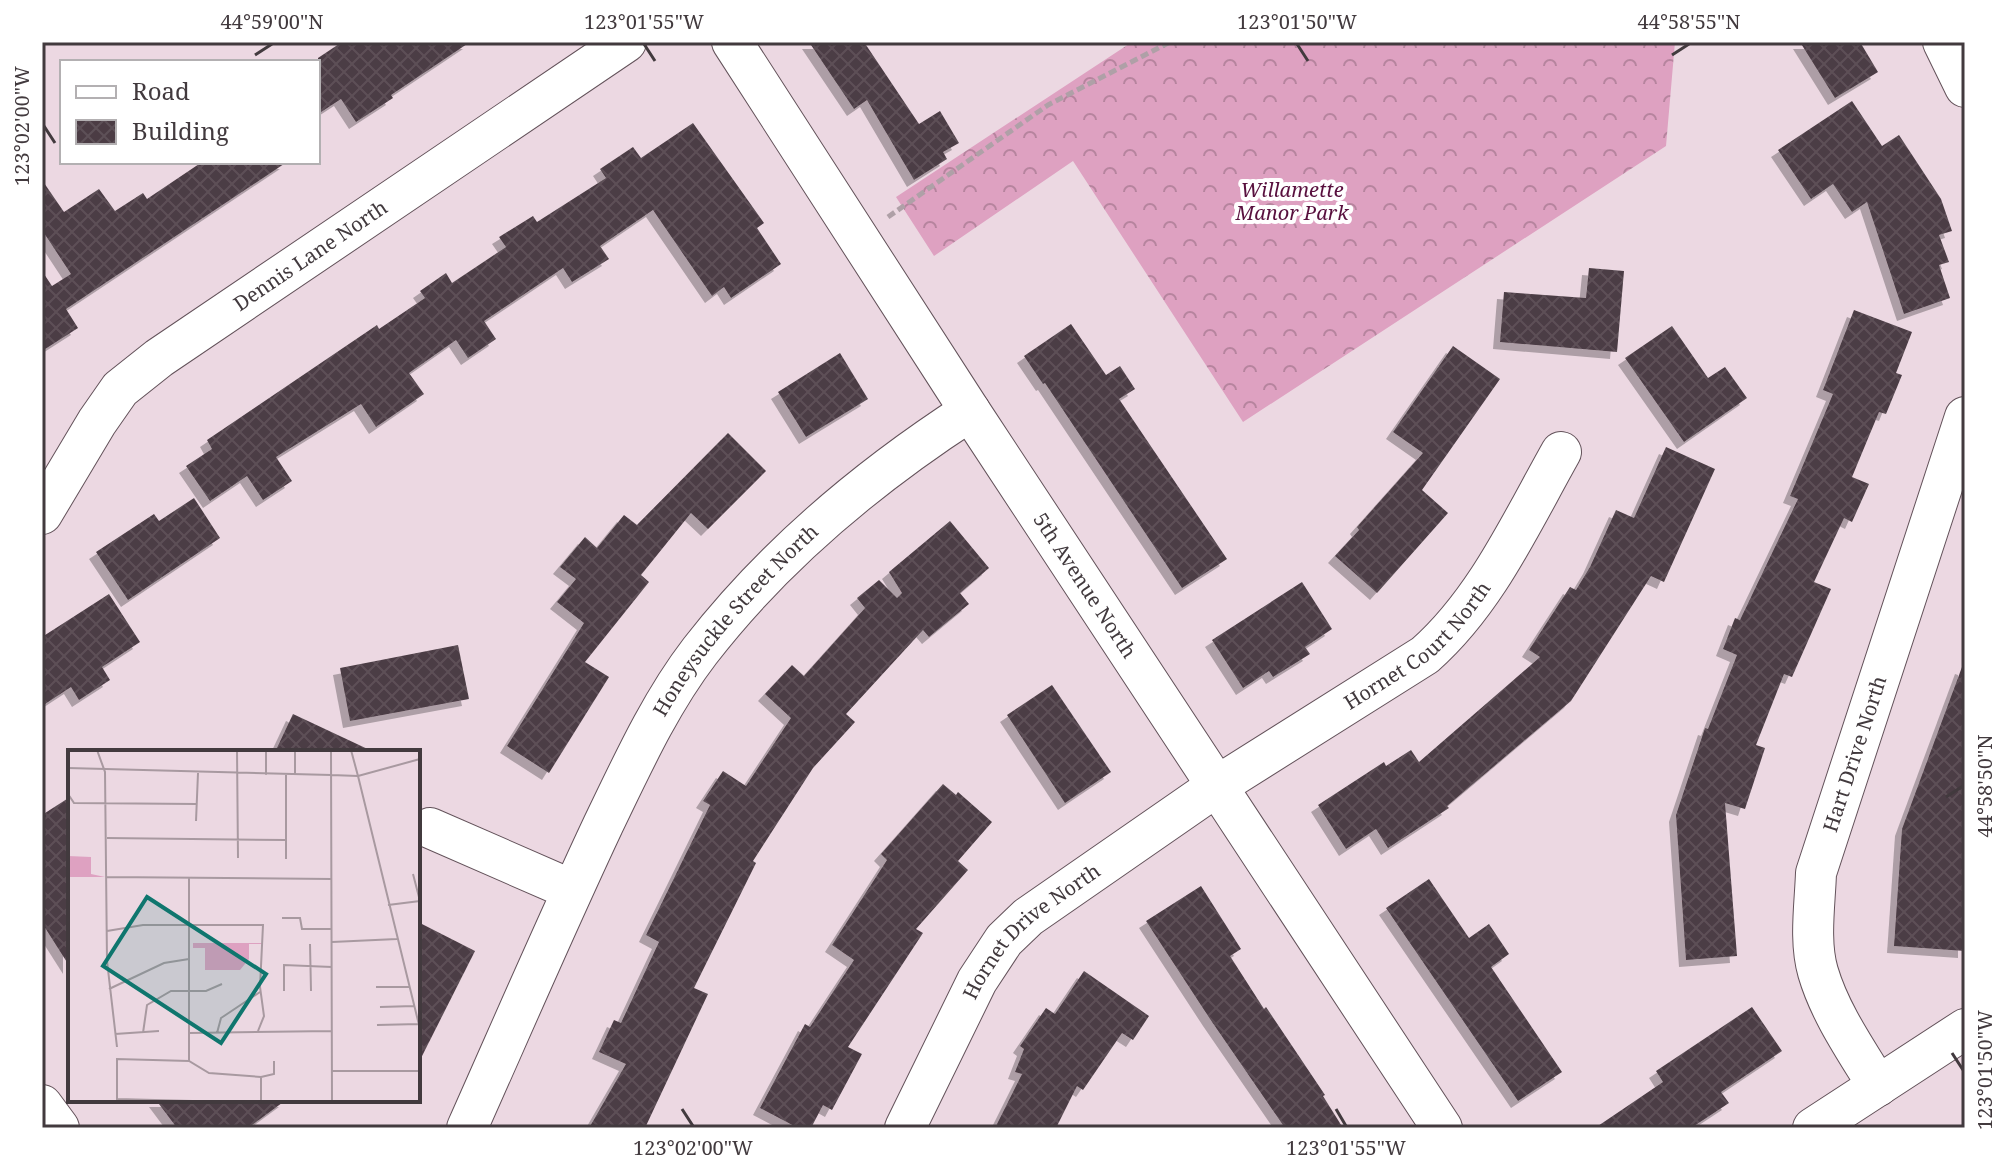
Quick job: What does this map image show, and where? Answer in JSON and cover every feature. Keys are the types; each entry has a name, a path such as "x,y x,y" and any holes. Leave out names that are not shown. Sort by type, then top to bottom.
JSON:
{"street":[{"name":"Dennis Lane North","path":"42,514 120,389 159,358 626,42"},
{"name":"5th Avenue North","path":"732,42 970,411 1442,1128"},
{"path":"1943,42 1965,87"},
{"name":"Honeysuckle Street North","path":"467,1128 572,890 648,734 707,642 768,572 827,516 875,476 970,411"},
{"name":"Hart Drive North","path":"1878,1086 1831,1005 1817,969 1814,922 1816,873 1965,417"},
{"name":"Hornet Court North","path":"1217,786 1396,675 1451,632 1471,608 1561,452"},
{"name":"Hornet Drive North","path":"905,1128 977,981 1004,940 1028,917 1217,786"},
{"path":"430,828 572,890"},
{"path":"1813,1128 1965,1029"},
{"path":"42,1105 59,1128"}],"path":[{"path":"858,238 1048,105 1170,42"}],"green space":[{"name":"Willamette Manor Park","path":"1132,42 1675,42 1666,146 1243,422 1073,161 934,256 896,197"}],"building":[{"path":"342,42 470,42 356,122 341,99 320,113 318,58"},
{"path":"809,42 864,42 919,124 940,111 959,143 943,152 947,159 914,180 867,100 854,109"},
{"path":"1800,42 1860,42 1878,72 1835,98"},
{"path":"1852,101 1882,146 1899,135 1941,199 1952,231 1939,235 1949,262 1939,265 1950,298 1904,314 1867,202 1852,212 1833,184 1811,199 1778,150"},
{"path":"693,123 764,223 757,228 781,264 731,298 724,287 712,296 653,210 600,246 609,259 572,282 563,268 484,321 496,339 468,358 456,340 409,373 424,394 376,427 361,404 276,457 292,481 263,500 247,476 210,501 186,466 212,449 207,440 377,325 379,329 425,298 420,291 446,273 452,283 506,247 499,237 533,216 537,222 606,178 600,169 633,147 641,158"},
{"path":"199,164 284,164 66,309 78,328 42,351 42,271 52,286 71,274 42,230 42,180 64,212 99,189 115,211 143,193 147,199"},
{"path":"1589,268 1624,271 1617,352 1500,342 1504,292 1586,298"},
{"path":"1854,310 1912,332 1896,373 1902,375 1886,414 1879,412 1852,477 1869,484 1852,522 1844,518 1814,582 1831,589 1792,677 1784,674 1756,745 1765,748 1745,809 1725,803 1737,956 1686,960 1676,815 1705,728 1708,729 1737,655 1723,649 1735,618 1740,620 1798,499 1790,496 1833,394 1823,390"},
{"path":"1071,324 1106,375 1120,366 1135,389 1119,399 1227,559 1182,588 1024,356"},
{"path":"1672,326 1708,378 1725,367 1747,398 1684,442 1625,358"},
{"path":"1453,346 1500,379 1422,490 1448,513 1377,593 1335,556 1423,453 1393,432"},
{"path":"840,353 868,399 806,437 778,392"},
{"path":"728,433 766,471 708,529 691,513 641,575 649,582 585,662 609,677 549,773 507,746 584,623 557,602 576,579 560,567 585,537 597,548 624,515 637,525"},
{"path":"1666,447 1715,469 1664,582 1651,576 1571,701 1447,806 1449,808 1388,848 1376,829 1346,849 1318,805 1384,762 1386,766 1411,750 1419,762 1540,657 1529,650 1570,587 1576,590 1616,510 1634,518"},
{"path":"194,498 220,538 128,600 96,552 154,514 159,521"},
{"path":"950,521 989,568 960,593 969,604 929,637 923,630 846,714 855,722 813,768 753,861 756,863 694,988 708,994 645,1128 589,1128 626,1064 599,1052 614,1020 621,1023 659,942 646,935 710,805 703,801 723,771 746,786 791,718 765,694 792,665 804,676 865,608 857,598 879,580 897,598 902,593 889,572"},
{"path":"1302,582 1332,629 1305,647 1310,654 1273,677 1269,671 1243,688 1212,640"},
{"path":"109,594 140,642 102,667 110,680 79,700 71,687 42,706 42,637"},
{"path":"458,645 469,699 350,721 340,668"},
{"path":"1962,667 1965,668 1965,951 1894,946 1902,829"},
{"path":"1052,685 1111,772 1065,803 1007,715"},
{"path":"293,714 370,750 276,750"},
{"path":"943,784 956,795 958,792 992,822 958,861 968,870 916,929 923,933 848,1047 862,1054 832,1110 823,1105 811,1128 798,1128 760,1108 805,1024 810,1027 854,960 832,945 887,860 881,854"},
{"path":"68,798 68,964 42,923 42,815"},
{"path":"1429,879 1469,938 1489,924 1509,954 1491,967 1562,1072 1518,1101 1386,908"},
{"path":"1201,886 1241,949 1230,956 1325,1095 1343,1128 1285,1128 1146,921"},
{"path":"420,923 475,951 420,1060"},
{"path":"1084,971 1149,1016 1133,1040 1122,1033 1083,1090 1077,1086 1056,1128 995,1128 1022,1074 1015,1072 1024,1049 1020,1046 1046,1008 1055,1014"},
{"path":"1752,1007 1782,1051 1721,1092 1729,1103 1691,1128 1595,1128 1663,1082 1656,1071"},
{"path":"158,1102 283,1102 248,1128 177,1128"}]}
